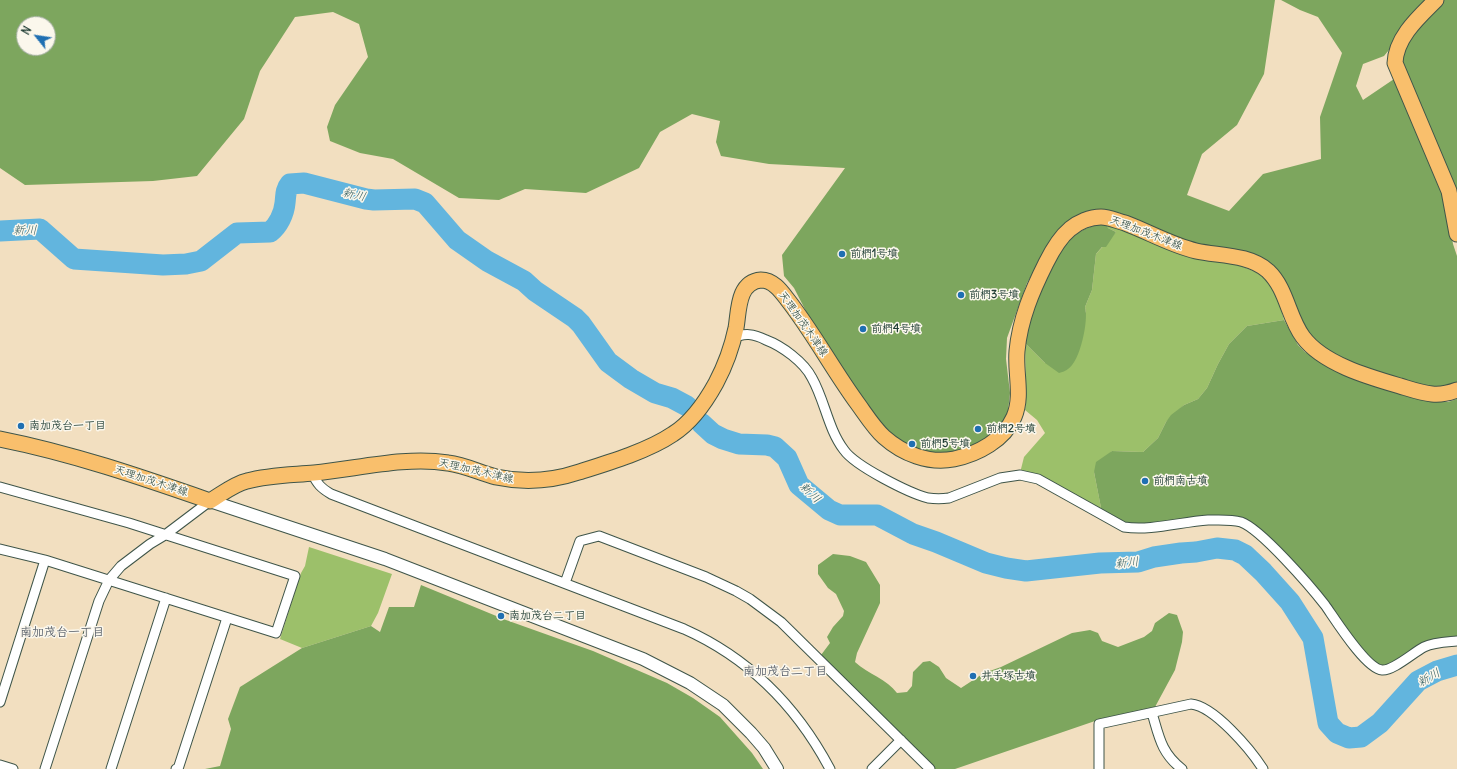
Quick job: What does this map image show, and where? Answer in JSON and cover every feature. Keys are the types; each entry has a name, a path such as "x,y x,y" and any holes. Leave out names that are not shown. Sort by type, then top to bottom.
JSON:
{"main road":[{"path":"1436,0 1404,35 1396,54 1395,63 1449,191 1457,234"},
{"name":"天理加茂木津線","path":"0,439 66,455 152,480 210,501 242,482 272,476 425,460 449,463 468,467 494,476 525,481 555,479 578,473 660,442 686,424 701,408 725,364 736,328 737,309 740,298 751,284 764,280 780,289 797,312 848,390 871,422 886,438 905,452 925,459 952,459 966,456 992,444 1004,434 1013,420 1017,410 1018,400 1016,356 1020,330 1032,292 1061,237 1078,223 1096,217 1105,217 1129,225 1178,246 1242,259 1263,267 1270,273 1282,290 1290,314 1307,342 1316,350 1352,370 1392,384 1423,392 1446,394 1457,390"}],"street":[{"path":"732,340 739,335 748,334 764,339 781,347 801,363 812,377 830,425 844,452 870,471 927,498 949,498 1000,478 1020,475 1043,482 1124,527 1138,529 1226,519 1242,522 1262,537 1295,570 1324,604 1349,640 1371,665 1378,669 1388,670 1423,647 1432,644 1457,641"},
{"path":"312,473 317,484 331,494 684,629 730,653 760,677 787,704 810,735 830,769"},
{"path":"0,549 45,560 276,633 295,576 75,507 1,491"},
{"path":"45,769 99,601 109,580 121,566 210,501 385,559 643,659 690,682 723,705 764,748 777,769"},
{"path":"565,583 580,541 599,536 721,584 750,599 781,622 930,769"},
{"path":"0,702 45,560"},
{"path":"111,769 166,598"},
{"path":"176,769 178,769 227,618"},
{"path":"1099,769 1099,724 1191,704 1199,706 1212,715 1237,736 1263,769"},
{"path":"1152,713 1164,750 1175,764 1182,769"},
{"path":"872,769 901,740"},
{"path":"0,765 12,769"}],"green space":[{"path":"0,0 1275,0 1264,74 1237,125 1202,154 1187,195 1229,211 1263,174 1321,159 1320,117 1342,53 1318,17 1281,0 1430,0 1384,56 1363,64 1356,86 1363,100 1397,77 1445,194 1453,244 1457,256 1457,383 1439,387 1416,385 1348,361 1325,348 1307,330 1289,288 1279,274 1267,262 1251,253 1183,241 1120,213 1111,211 1057,231 1027,283 1007,338 1006,359 1010,393 1008,411 1003,424 995,433 978,443 962,449 946,453 931,453 912,448 891,434 873,414 810,319 794,288 784,276 782,255 845,168 769,164 721,156 716,142 720,121 692,114 660,132 639,168 586,193 525,189 499,200 459,198 393,159 360,153 330,141 327,127 335,105 368,57 359,24 333,12 295,17 260,71 244,119 197,176 153,181 25,185 0,168"},
{"path":"1443,0 1457,0 1457,210 1400,64 1408,39"},
{"path":"1101,224 1107,225 1108,228 1116,232 1106,247 1102,247 1096,254 1092,290 1085,307 1085,330 1080,350 1072,365 1059,373 1045,363 1025,343 1033,304 1055,260 1066,244 1072,237 1080,232"},
{"path":"1107,225 1180,253 1206,260 1238,265 1256,272 1267,280 1278,298 1284,320 1247,326 1229,344 1207,388 1198,399 1184,405 1166,422 1158,438 1143,452 1112,451 1094,472 1102,513 1020,473 1024,457 1045,433 1037,420 1025,410 1025,343 1045,363 1086,312 1085,307 1092,290 1096,254 1116,232 1108,228"},
{"path":"1284,320 1298,345 1305,352 1335,369 1433,401 1448,402 1457,399 1457,638 1388,666 1379,666 1364,654 1302,573 1230,516 1213,515 1135,525 1125,523 1102,513 1094,472 1096,462 1112,451 1143,452 1158,438 1171,415 1184,405 1198,399 1207,388 1229,344 1247,326"},
{"path":"309,547 392,574 378,613 371,626 302,648 280,639 301,573 305,566"},
{"path":"833,554 850,556 866,562 880,585 880,603 857,653 855,662 883,680 897,693 907,692 912,686 913,672 923,662 930,661 939,667 946,678 961,688 984,673 1001,667 1072,633 1090,630 1098,633 1102,641 1118,647 1144,637 1152,631 1155,623 1169,613 1177,615 1183,632 1175,670 1155,707 1095,721 955,769 934,769 821,655 830,643 827,637 833,627 843,616 844,611 836,594 828,588 818,574 818,565"},
{"path":"421,585 506,620 593,651 667,683 693,698 720,717 752,753 763,769 205,769 220,766 231,729 228,719 240,687 302,648 371,626 380,632 389,607 414,607"}],"waterway":[{"name":"新川","path":"0,231 40,229 74,259 163,265 186,264 201,261 237,233 270,232 276,226 282,215 286,191 290,184 304,183 374,200 415,199 425,203 457,240 487,261 524,281 535,291 575,318 581,324 608,362 631,379 655,393 672,398 687,406"},
{"name":"新川","path":"701,423 713,434 723,439 739,444 767,445 775,447 787,458 799,485 829,510 840,515 877,515 913,534 986,563 1006,568 1026,571 1100,563 1138,562 1154,557 1217,548 1235,550 1245,555 1263,572 1290,602 1313,638 1328,723 1337,733 1349,738 1361,737 1380,723 1418,681 1437,671 1457,665"}],"place":[{"name":"前椚1号墳","path":"842,254"},
{"name":"前椚3号墳","path":"961,295"},
{"name":"前椚4号墳","path":"863,329"},
{"name":"南加茂台一丁目","path":"21,426"},
{"name":"前椚2号墳","path":"978,429"},
{"name":"前椚5号墳","path":"912,444"},
{"name":"前椚南古墳","path":"1145,481"},
{"name":"南加茂台二丁目","path":"501,616"},
{"name":"井手塚古墳","path":"973,676"}],"district":[{"name":"南加茂台一丁目","path":"62,633"},
{"name":"南加茂台二丁目","path":"785,672"}]}
